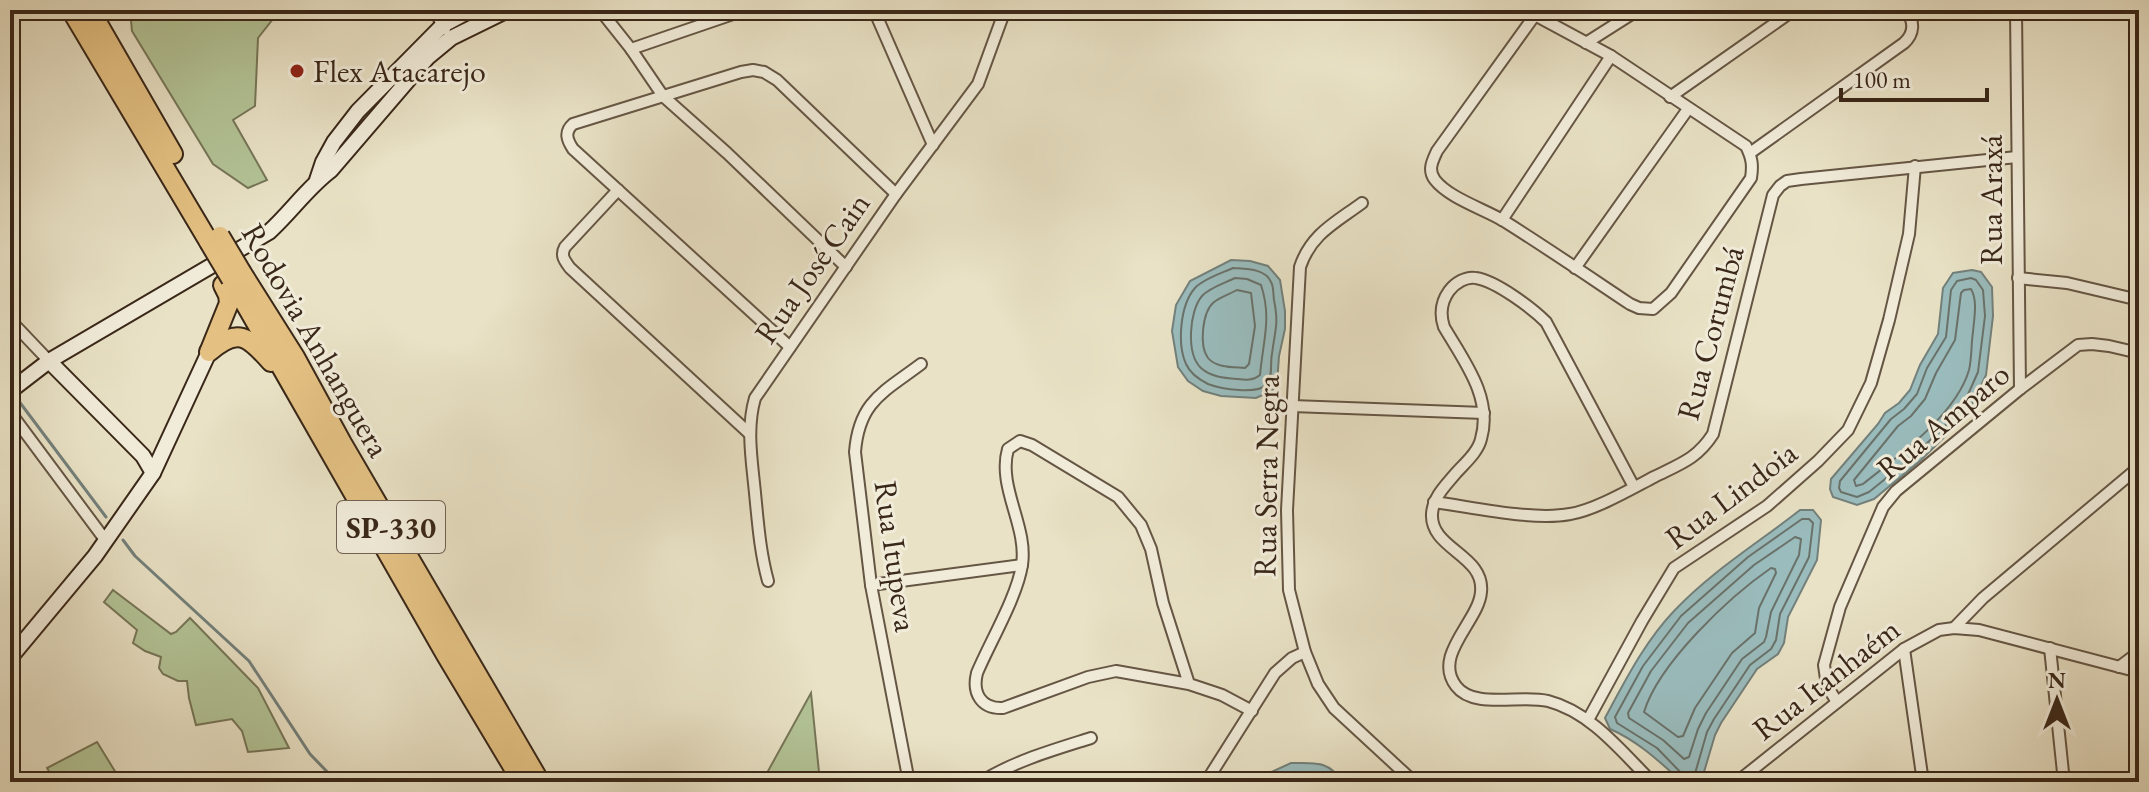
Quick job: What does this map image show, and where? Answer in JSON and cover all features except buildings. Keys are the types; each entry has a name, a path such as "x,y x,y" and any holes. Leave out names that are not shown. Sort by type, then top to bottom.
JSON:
{"highway":[{"name":"Rodovia Anhanguera","path":"71,10 232,279 522,782"},
{"name":"Rodovia Anhanguera","path":"90,10 210,242"},
{"name":"Rodovia Anhanguera","path":"232,279 295,357 540,782"},
{"path":"209,352 229,303 232,279"},
{"path":"209,352 230,337 245,338 259,348 303,402"}],"main road":[{"path":"10,391 49,361 269,232 317,180 331,170 447,32 471,10"},
{"path":"447,32 508,10"},
{"path":"10,658 106,541 153,473 209,352"},
{"path":"49,361 143,456 153,473"},
{"path":"143,456 156,453 169,440"}],"street":[{"path":"434,10 447,32"},
{"path":"600,10 663,96 846,267"},
{"path":"631,49 745,10"},
{"path":"874,10 933,145"},
{"name":"Rua José Cain","path":"768,581 761,557 750,434 750,414 755,398 896,194 978,84 1005,10"},
{"path":"1586,43 1638,10"},
{"path":"1670,97 1794,10"},
{"path":"1748,150 1910,38 1913,28 1906,10"},
{"name":"Rua Araxá","path":"2016,10 2020,389"},
{"path":"1534,12 1611,56 1748,150 1753,163 1751,178 1671,293 1653,309 1630,304 1502,220 1447,190 1431,175 1437,151 1534,12"},
{"path":"1502,220 1611,56"},
{"path":"790,347 573,149 568,141 568,129 573,124 741,72 764,72 797,98 896,194"},
{"path":"1575,268 1688,109"},
{"name":"Rua Corumbá","path":"1434,502 1525,514 1573,514 1696,455 1713,434 1760,242 1776,191 1787,181 2017,157"},
{"name":"Rua Lindoia","path":"1588,720 1674,568 1767,506 1848,430 1871,383 1889,320 1909,234 1915,166"},
{"path":"618,190 565,247 562,252 564,259 570,268 750,434"},
{"name":"Rua Serra Negra","path":"1362,203 1314,239 1300,267 1287,510 1287,571 1305,652 1318,684 1334,708 1414,782"},
{"path":"1634,487 1546,322 1534,310 1488,282 1474,277 1454,286 1446,295 1441,318 1477,384 1484,413 1481,440 1434,502 1433,524 1438,534 1475,568 1482,590 1450,658 1452,680 1467,696 1478,699 1532,698 1552,702 1588,720 1652,782"},
{"path":"2018,278 2067,283 2139,300"},
{"path":"10,320 49,361"},
{"name":"Rua Amparo","path":"1837,702 1827,686 1824,665 1840,607 1883,507 1896,491 2078,345 2100,345 2139,353"},
{"name":"Rua Itupeva","path":"909,782 871,585 855,452 862,416 875,399 921,364"},
{"path":"1292,406 1484,413"},
{"path":"10,412 106,541"},
{"path":"1189,684 1163,603 1151,549 1141,525 1118,497 1046,453 1020,441 1008,449 1004,464 1022,546 1022,565 1011,598 977,673 975,690 979,699 987,706 1003,708 1088,677 1116,671 1189,684 1222,695 1252,711"},
{"path":"1954,628 1983,598 2139,467"},
{"path":"871,585 1022,565"},
{"name":"Rua Itanhaém","path":"1737,782 1904,649 1939,630 1979,630 2139,672"},
{"path":"2050,648 2064,782"},
{"path":"1904,649 1923,782"},
{"path":"1206,782 1275,673 1292,658 1305,652"},
{"path":"2119,667 2139,652"},
{"path":"981,782 1035,756 1091,738"}],"green space":[{"path":"130,10 286,10 273,19 258,38 255,106 233,120 267,180 248,188 213,164 132,31"},
{"path":"113,590 171,634 190,618 258,688 289,748 248,752 242,731 232,719 196,725 187,681 178,681 163,674 159,668 161,657 133,643 137,630 104,602"},
{"path":"811,693 820,782 762,782"},
{"path":"97,742 121,781 55,782 47,768"}],"water":[{"path":"1231,260 1268,266 1280,280 1285,329 1277,384 1272,391 1256,398 1221,396 1203,391 1188,381 1178,367 1172,331 1176,305 1190,281"},
{"path":"1981,272 1992,287 1993,316 1986,375 1967,415 1921,460 1874,499 1857,505 1833,497 1831,479 1885,413 1910,390 1938,334 1943,288 1953,273"},
{"path":"1800,510 1813,510 1821,520 1817,560 1788,617 1784,643 1778,654 1757,669 1721,723 1701,782 1682,782 1639,746 1610,729 1605,718 1645,648 1675,610 1720,570"},
{"path":"1291,763 1326,766 1342,782 1256,782 1258,778"}],"waterway":[{"path":"18,400 106,517"},
{"path":"123,540 135,556 249,661 310,754 337,782"}],"place":[{"name":"Flex Atacarejo","path":"297,71"}]}
